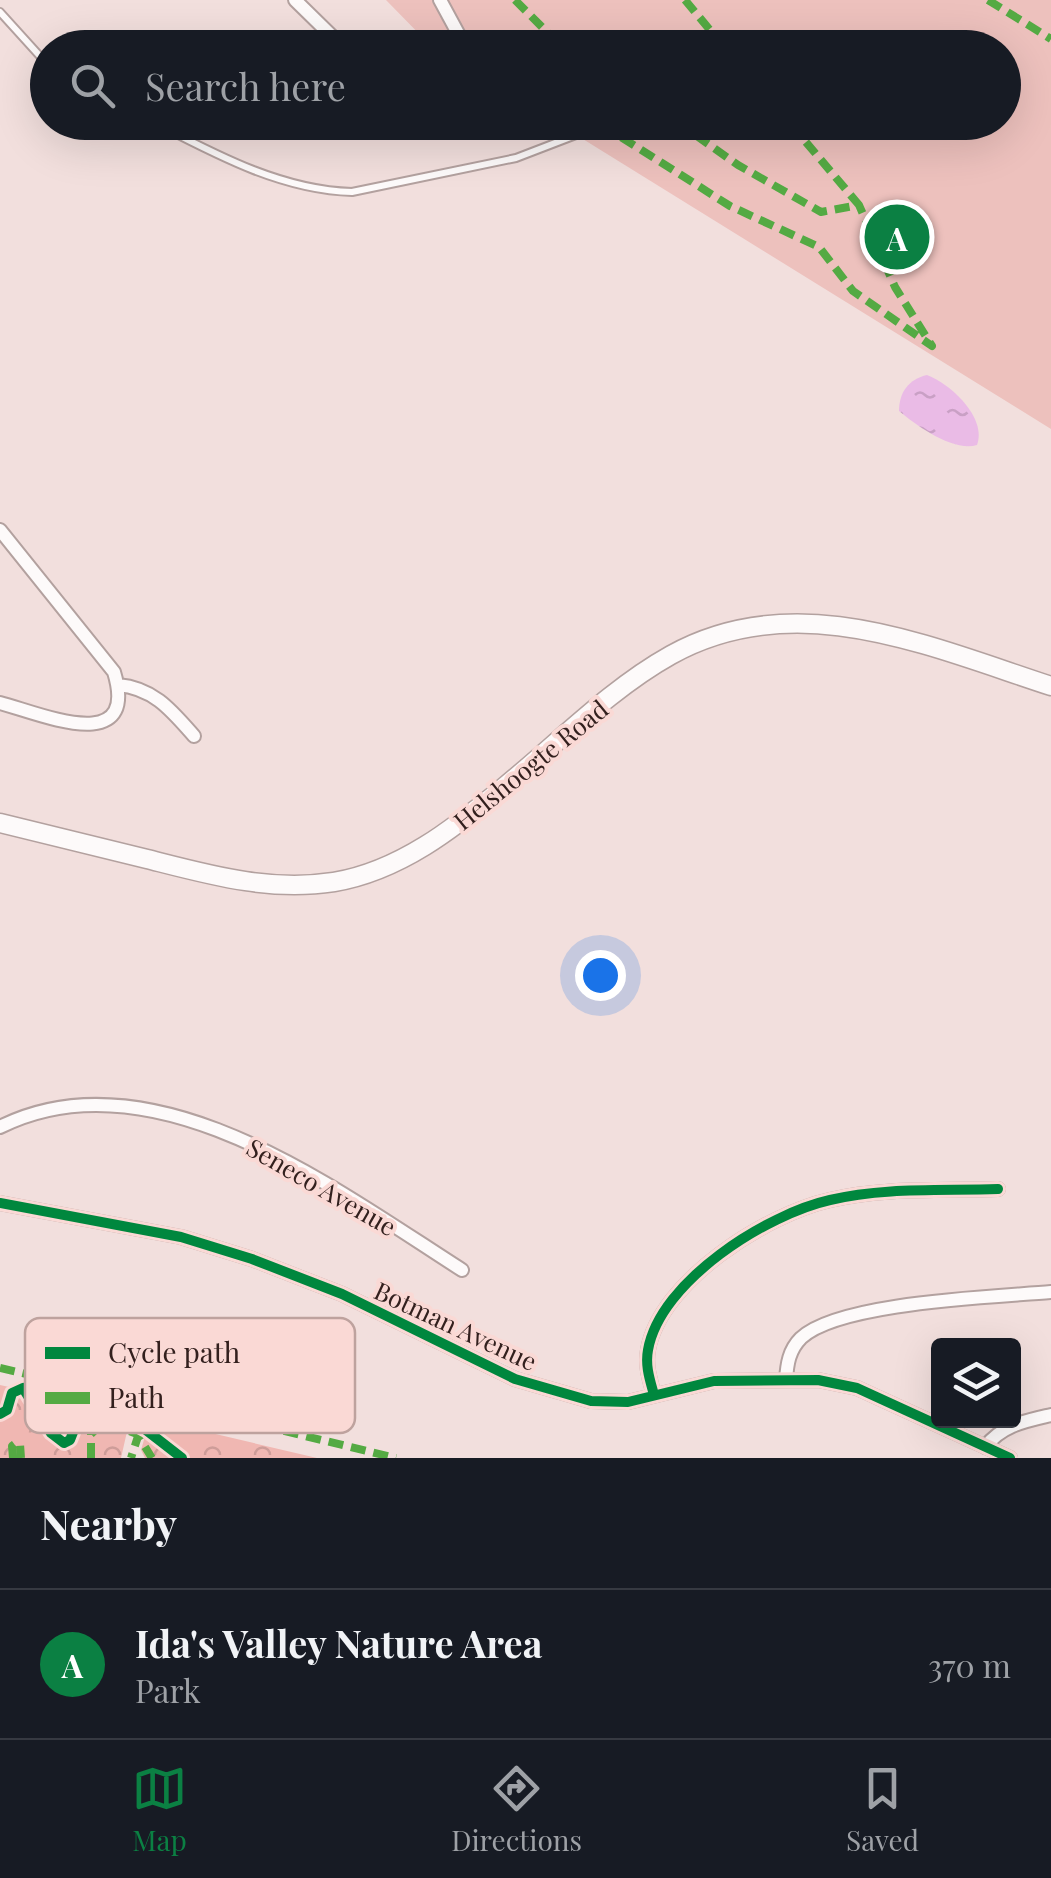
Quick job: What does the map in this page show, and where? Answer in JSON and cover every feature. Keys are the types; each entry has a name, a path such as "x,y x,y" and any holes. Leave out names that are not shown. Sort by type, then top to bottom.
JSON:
{"main road":[{"name":"Helshoogte Road","path":"0,822 246,883 290,886 336,882 377,870 436,839 644,673 698,642 737,630 802,621 866,628 1051,686"}],"street":[{"path":"296,0 326,30"},
{"path":"440,0 456,30"},
{"path":"0,530 114,672 118,686 116,710 107,720 94,725 78,726 0,703"},
{"path":"118,686 142,689 160,700 194,736"},
{"name":"Seneco Avenue","path":"0,1127 31,1115 86,1105 139,1108 176,1116 277,1155 462,1270"},
{"path":"654,1395 647,1367 654,1330 699,1273 760,1227 803,1207 864,1194 998,1189"},
{"name":"Botman Avenue","path":"0,1203 181,1237 252,1259 342,1294 515,1379 610,1404 714,1381 818,1380 857,1388 1010,1458"},
{"path":"786,1380 792,1349 803,1336 843,1316 1051,1292"},
{"path":"985,1446 1008,1426 1051,1415"}],"lane":[{"path":"0,12 30,45"},
{"path":"190,140 248,168 326,191 352,192 516,158 563,140"}],"green space":[{"path":"0,1385 25,1391 25,1433 127,1433 121,1458 0,1458"},
{"path":"146,1433 210,1433 317,1458 145,1458 141,1450"}],"shaded area":[{"path":"386,0 1051,0 1051,429 584,140 1021,140 1021,30 415,30"}],"water":[{"path":"927,375 965,403 977,424 977,445 947,441 899,411 906,387"}],"marked path":[{"path":"515,0 545,30"},
{"path":"685,0 710,30"},
{"path":"988,0 1051,39"},
{"path":"626,140 730,206 819,247 853,291 932,346 895,287 859,205"},
{"path":"703,140 821,212 859,205 804,140"},
{"path":"0,1368 25,1374"},
{"path":"91,1458 92,1433"},
{"path":"134,1433 152,1458"},
{"path":"131,1458 139,1433"},
{"path":"293,1433 396,1458"},
{"path":"13,1458 12,1446 16,1443 20,1444 21,1458"}],"cycle path":[{"path":"654,1395 647,1356 657,1324 694,1276 748,1235 805,1208 850,1196 892,1191 998,1189"},
{"path":"0,1203 181,1237 252,1259 342,1294 515,1379 591,1401 628,1402 714,1381 818,1380 857,1388 1010,1458"},
{"path":"0,1414 7,1410 12,1393 23,1388 25,1391"},
{"path":"51,1433 64,1443 73,1433"},
{"path":"150,1433 182,1458"}],"place":[{"name":"Ida's Valley Nature Area","path":"897,237"}]}
